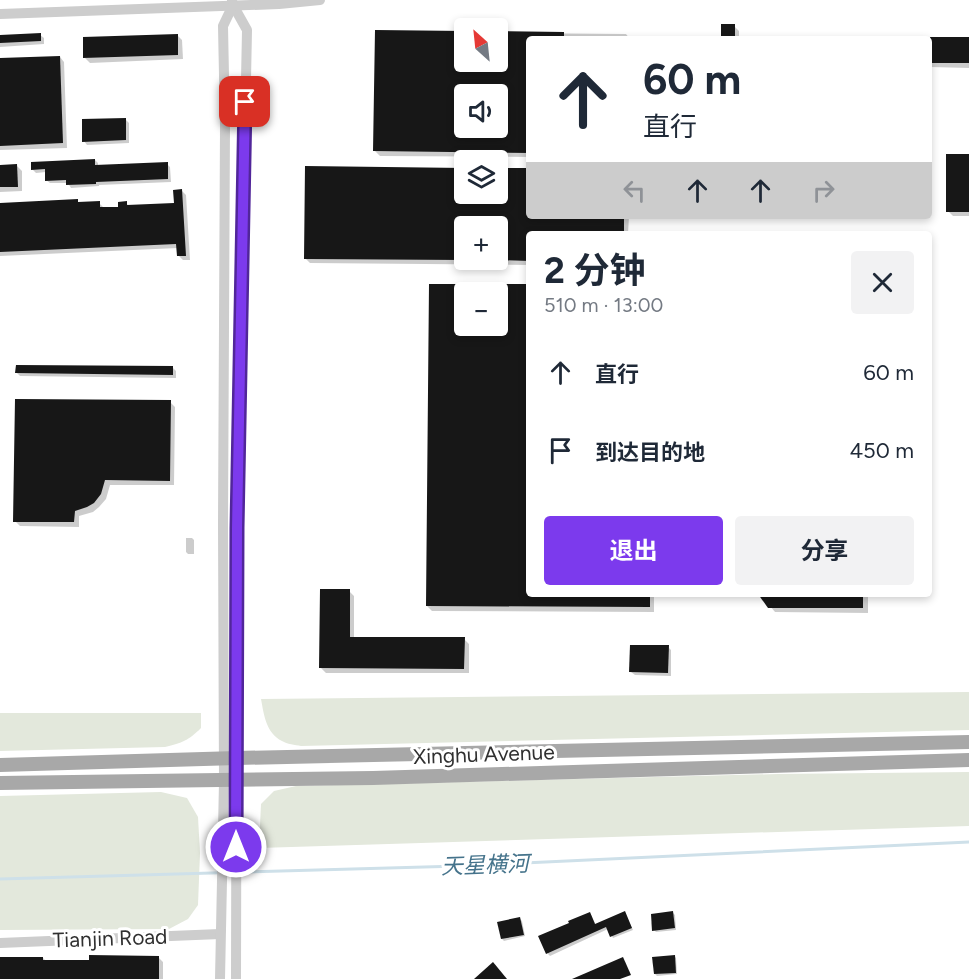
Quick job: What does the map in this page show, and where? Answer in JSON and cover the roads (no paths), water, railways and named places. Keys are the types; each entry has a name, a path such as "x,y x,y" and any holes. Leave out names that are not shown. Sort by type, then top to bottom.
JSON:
{"main road":[{"name":"Xinghu Avenue","path":"0,765 969,742"},
{"name":"Xinghu Avenue","path":"0,783 385,778 969,760"}],"street":[{"path":"0,14 233,3 279,4 320,0"},
{"path":"231,758 223,524 225,126 223,26 233,3"},
{"path":"220,979 222,847 231,758 247,30 233,3"},
{"path":"230,781 236,847 236,979"},
{"name":"Tianjin Road","path":"0,943 220,934"}],"waterway":[{"name":"天星横河","path":"0,879 460,866 969,842"}]}
